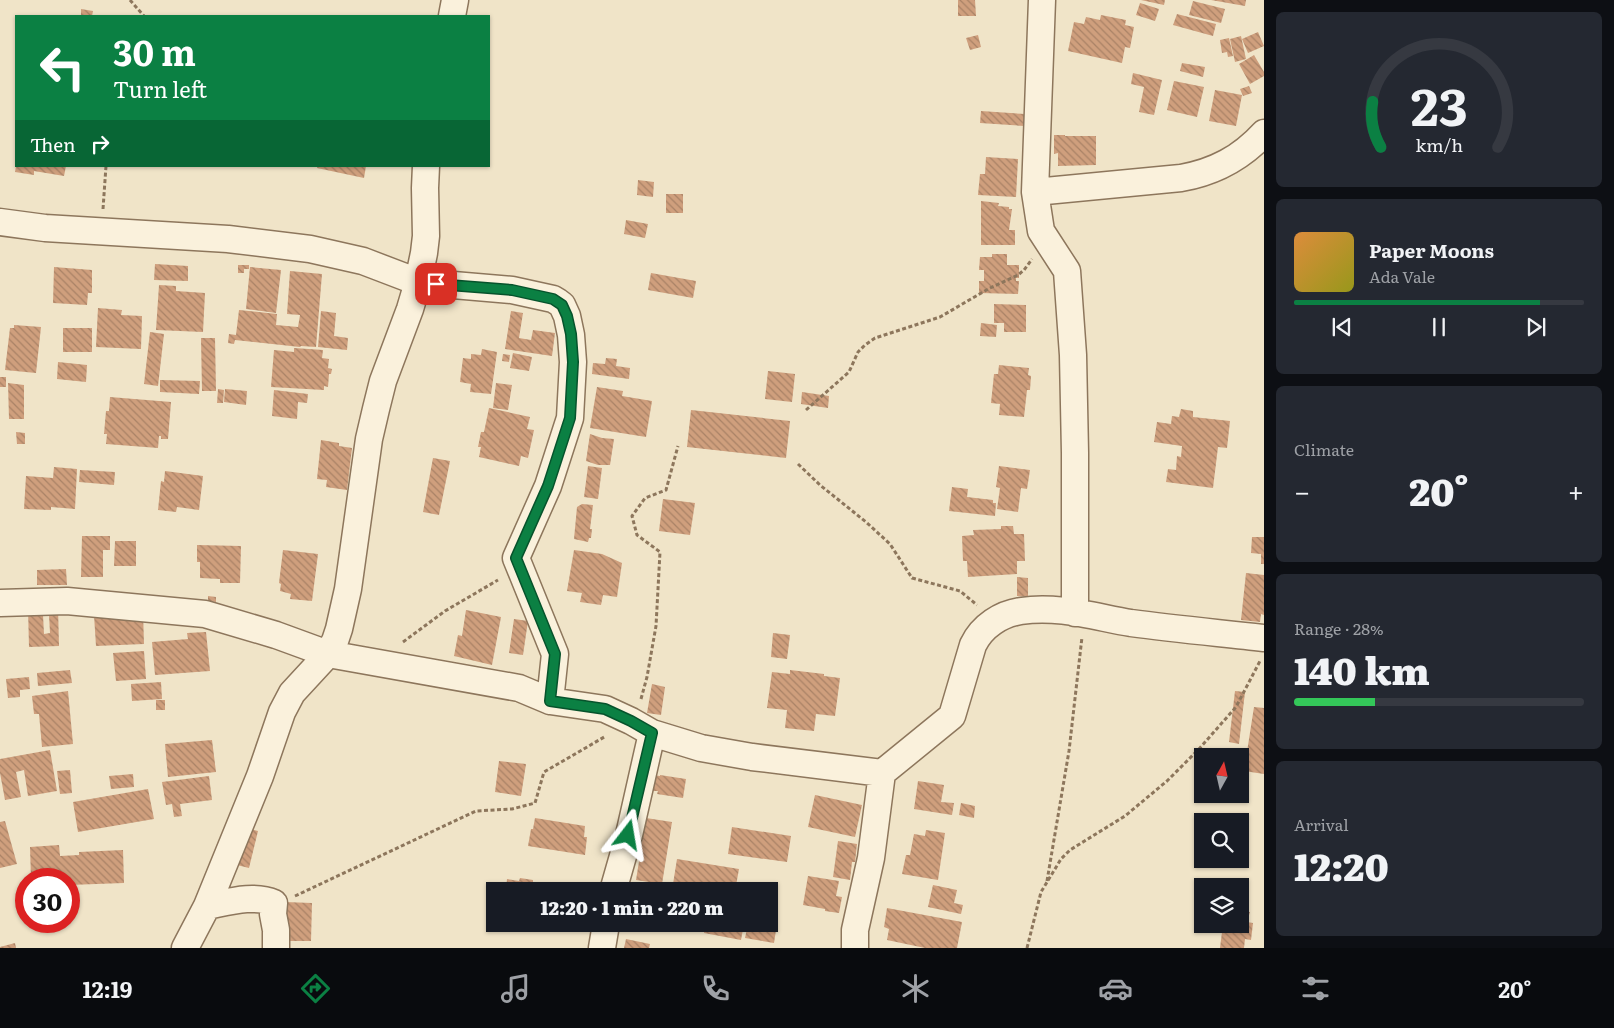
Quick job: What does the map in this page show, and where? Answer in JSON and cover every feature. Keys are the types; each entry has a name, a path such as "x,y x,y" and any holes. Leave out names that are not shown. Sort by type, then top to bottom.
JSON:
{"street":[{"path":"452,15 456,0"},
{"path":"1042,0 1035,192 1041,231 1067,271 1073,355 1080,614"},
{"path":"1035,192 1199,175 1220,167 1238,155 1264,133"},
{"path":"185,948 207,906 260,776 282,712 292,693 328,654 335,641 344,614 369,439 383,381 418,282 426,236 426,167"},
{"path":"0,222 45,228 228,239 310,249 363,261 418,282 489,288 553,299 562,305 567,316 571,334 573,362 570,418 548,486 516,558 555,654 550,701"},
{"path":"0,603 66,601 205,614 276,635 328,654 519,688 550,701 605,709 642,727 701,748 882,773"},
{"path":"855,948 855,930 871,858 882,773 952,716 973,645 981,631 994,621 1011,613 1057,610 1132,623 1264,638"},
{"path":"615,882 628,835 642,727"},
{"path":"207,906 259,899 274,903 276,948"},
{"path":"602,948 605,932"}],"path":[{"path":"130,0 143,15"},
{"path":"101,232 106,167"},
{"path":"806,410 849,372 858,352 875,338 940,317 1024,270 1038,251 1041,231"},
{"path":"275,906 476,811 512,809 535,803 544,772 642,727 636,714 647,677 656,626 660,552 637,535 632,516 645,498 666,490 678,446"},
{"path":"798,464 890,544 912,578 960,591 994,621"},
{"path":"377,662 445,611 502,577"},
{"path":"1046,885 1070,742 1080,614"},
{"path":"1027,948 1040,895 1065,854 1144,802 1199,749 1236,707 1264,654"}],"building":[{"path":"958,0 975,0 976,16 958,16"},
{"path":"1141,0 1165,0 1164,5"},
{"path":"1211,0 1246,0 1245,6"},
{"path":"1193,1 1225,9 1221,23 1189,15"},
{"path":"1140,3 1159,9 1155,21 1136,15"},
{"path":"81,9 93,11 92,15 81,15"},
{"path":"1177,14 1216,24 1213,36 1173,25"},
{"path":"1101,15 1126,20 1125,25 1134,27 1130,48 1125,47 1122,63 1068,51 1074,22 1084,24 1086,17 1100,20"},
{"path":"1258,32 1264,46 1248,53 1242,39"},
{"path":"978,35 981,47 970,50 966,38"},
{"path":"1241,36 1246,59 1235,62 1230,39"},
{"path":"1229,38 1233,56 1228,57 1227,52 1222,53 1220,40"},
{"path":"1254,55 1264,72 1264,76 1250,84 1239,64"},
{"path":"1182,63 1205,67 1203,77 1180,71"},
{"path":"1133,73 1162,80 1154,115 1139,112 1144,87 1131,84"},
{"path":"1174,81 1204,87 1197,117 1167,110"},
{"path":"1249,86 1252,93 1243,96 1240,89"},
{"path":"1215,90 1242,95 1236,126 1209,121"},
{"path":"981,111 1025,114 1024,126 980,123"},
{"path":"1054,135 1096,136 1096,165 1058,166 1058,153 1054,154"},
{"path":"986,157 1018,159 1016,197 978,195 980,174 985,174"},
{"path":"16,167 66,167 64,176 34,171 34,175 15,172"},
{"path":"318,167 366,167 364,178"},
{"path":"638,180 654,182 653,197 637,195"},
{"path":"666,194 683,194 683,213 666,213"},
{"path":"981,201 999,203 998,206 1012,209 1009,230 1015,230 1015,245 981,245"},
{"path":"626,220 648,224 645,238 624,234"},
{"path":"992,254 1007,254 1007,265 1019,265 1019,278 1016,278 1016,281 1019,281 1018,294 979,293 979,281 984,281 984,270 979,270 980,257 992,257"},
{"path":"155,264 188,266 188,281 154,280"},
{"path":"238,265 249,265 249,269 244,269 244,273 238,273"},
{"path":"54,267 92,270 92,293 88,293 87,305 53,303"},
{"path":"250,267 281,270 276,313 246,309"},
{"path":"290,271 322,274 316,347 235,340 234,344 228,343 229,334 236,335 239,310 277,314 276,325 298,327 300,315 287,314"},
{"path":"651,273 696,281 693,298 648,290"},
{"path":"159,285 176,286 176,291 205,293 203,332 156,330"},
{"path":"994,304 1026,305 1026,332 1004,332 1004,323 994,323"},
{"path":"98,308 122,310 121,315 142,316 141,349 96,347"},
{"path":"321,311 336,313 334,336 348,338 347,350 318,347"},
{"path":"511,311 523,313 519,338 531,340 533,330 555,333 552,356 505,349"},
{"path":"981,323 997,325 996,337 980,336"},
{"path":"14,325 41,327 36,373 5,370 10,328 14,328"},
{"path":"63,328 92,328 92,352 63,352"},
{"path":"150,332 164,334 158,386 144,384"},
{"path":"201,338 215,338 216,391 202,391"},
{"path":"294,348 323,350 322,358 329,359 328,368 332,369 331,374 329,374 328,387 324,386 324,390 271,387 274,350 294,352"},
{"path":"482,349 497,352 491,394 470,392 471,384 460,382 463,358 471,359 471,354 481,355"},
{"path":"513,353 532,357 529,371 510,368"},
{"path":"503,354 510,355 509,362 502,361"},
{"path":"606,358 617,359 616,366 630,368 629,379 592,374 593,363 605,364"},
{"path":"58,362 87,365 86,382 57,379"},
{"path":"999,365 1029,368 1028,375 1031,376 1030,390 1027,390 1024,417 999,415 1000,404 991,403 994,374 998,374"},
{"path":"768,371 795,374 792,402 765,399"},
{"path":"0,377 6,377 6,387 0,387"},
{"path":"160,380 200,381 199,394 160,392"},
{"path":"8,383 24,385 24,419 9,419"},
{"path":"496,383 512,385 508,410 493,408"},
{"path":"597,387 623,391 622,396 652,401 646,437 590,428"},
{"path":"218,389 224,390 223,403 217,403"},
{"path":"225,389 247,391 246,405 224,402"},
{"path":"274,390 308,394 307,403 298,402 297,419 272,416"},
{"path":"802,392 829,396 828,408 801,404"},
{"path":"110,397 171,402 168,439 161,439 161,436 159,436 158,448 106,444 107,434 104,434 106,411 109,411"},
{"path":"489,408 530,417 527,429 534,430 528,458 521,456 519,466 479,457 481,447 478,447 481,432 484,432"},
{"path":"1181,409 1193,411 1193,417 1230,421 1227,448 1218,447 1213,488 1166,482 1168,469 1176,470 1177,456 1181,457 1182,446 1154,442 1157,422 1171,424 1172,416 1179,417"},
{"path":"691,410 790,421 786,458 687,447"},
{"path":"16,432 25,433 25,444 17,444"},
{"path":"590,434 614,439 610,465 598,465 586,461"},
{"path":"321,440 339,443 339,446 352,448 347,490 326,487 327,480 317,479"},
{"path":"433,458 450,461 439,515 423,512"},
{"path":"588,466 602,468 598,499 584,497"},
{"path":"999,466 1030,470 1027,489 1021,488 1018,512 997,509 1000,488 996,487"},
{"path":"54,467 77,469 75,509 51,507 51,510 24,509 26,476 53,478"},
{"path":"80,470 115,472 114,485 79,482"},
{"path":"165,471 203,476 199,510 177,507 176,512 158,510 161,481 164,482"},
{"path":"952,487 968,489 967,497 993,500 993,503 996,503 995,516 949,511"},
{"path":"663,499 695,503 690,535 659,531"},
{"path":"582,504 593,505 590,529 592,529 591,538 589,538 588,542 574,539 577,507"},
{"path":"1001,526 1013,526 1014,534 1024,534 1025,561 1017,561 1017,574 968,577 967,561 963,561 962,536 974,535 973,530 1001,529"},
{"path":"82,536 110,536 110,550 103,550 103,577 81,577"},
{"path":"1252,537 1264,537 1264,564 1261,564 1261,554 1251,553"},
{"path":"115,541 136,541 136,566 114,566"},
{"path":"197,545 241,546 240,583 220,583 220,579 200,578 200,562 197,562"},
{"path":"283,550 318,554 312,601 290,599 291,594 280,591 281,584 279,583"},
{"path":"574,550 602,554 622,563 617,597 603,595 601,605 580,602 582,593 567,591"},
{"path":"66,569 67,585 37,585 37,570"},
{"path":"1246,573 1264,575 1264,615 1261,614 1260,622 1241,620"},
{"path":"1017,577 1028,578 1028,597 1017,596"},
{"path":"208,596 216,597 216,602 208,601"},
{"path":"58,607 59,646 29,647 28,608","holes":["43,615 49,615 50,633 44,634"]},
{"path":"466,610 501,617 492,665 454,656 458,635 462,636"},
{"path":"143,612 144,644 96,646 94,615"},
{"path":"514,619 528,621 523,655 509,653"},
{"path":"206,632 210,671 155,675 152,642 188,639 187,633"},
{"path":"773,633 790,635 787,659 771,657"},
{"path":"144,651 146,679 116,681 113,653"},
{"path":"70,670 72,683 38,686 37,673"},
{"path":"790,670 840,678 835,716 816,714 814,731 785,728 787,710 767,708 772,672 790,674"},
{"path":"29,677 30,689 20,690 20,697 8,698 6,679"},
{"path":"161,682 162,699 132,701 131,684"},
{"path":"652,684 665,687 661,715 647,713"},
{"path":"68,691 73,744 42,747 39,714 34,714 32,696"},
{"path":"1235,691 1245,692 1239,744 1229,742"},
{"path":"156,700 165,700 165,710 156,710"},
{"path":"1254,707 1264,708 1264,774 1249,772 1248,748"},
{"path":"212,740 216,772 168,777 165,744"},
{"path":"50,750 57,791 28,796 24,770 16,772 21,797 5,800 0,773 0,759"},
{"path":"499,761 526,764 521,796 495,792"},
{"path":"70,770 72,793 60,794 57,771"},
{"path":"133,774 134,787 111,789 109,776"},
{"path":"653,775 686,779 683,798 657,794 658,791 651,791"},
{"path":"209,776 212,800 180,804 182,816 174,817 172,804 166,805 162,782"},
{"path":"918,781 944,785 941,802 954,803 952,815 914,809"},
{"path":"148,789 154,819 78,832 73,802"},
{"path":"815,795 862,805 855,837 808,827"},
{"path":"961,803 975,806 974,818 959,815"},
{"path":"535,818 585,826 584,837 587,837 585,855 528,846"},
{"path":"646,818 672,822 662,882 636,880"},
{"path":"5,821 17,864 0,868 0,822"},
{"path":"242,827 258,831 249,868 233,864"},
{"path":"732,827 791,836 787,862 728,854"},
{"path":"926,830 945,833 938,880 902,874 906,855 910,855 914,834 925,836"},
{"path":"838,841 857,844 850,880 833,877"},
{"path":"59,845 60,856 79,855 79,852 123,850 124,883 80,885 80,868 31,868 30,847"},
{"path":"677,859 739,869 737,882 673,882"},
{"path":"808,876 839,881 836,896 842,897 839,913 803,905"},
{"path":"520,878 533,880 533,882 507,882 507,879 519,881"},
{"path":"933,885 957,890 954,903 963,905 961,914 928,907"},
{"path":"285,902 312,903 311,941 284,941"},
{"path":"887,908 962,922 957,948 925,948 887,940 889,929 884,927"},
{"path":"1249,922 1253,923 1251,940 1245,939 1244,948 1220,948 1222,933 1249,933"},
{"path":"704,932 742,932 741,940"},
{"path":"746,932 776,932 774,943 745,938"},
{"path":"626,939 650,944 649,948 624,948"},
{"path":"15,943 16,948 0,948 0,947"}],"route":[{"path":"436,284 512,290 553,299 562,305 567,316 571,334 573,362 570,418 548,486 516,558 555,654 550,701 605,709 652,733 628,835"}]}
